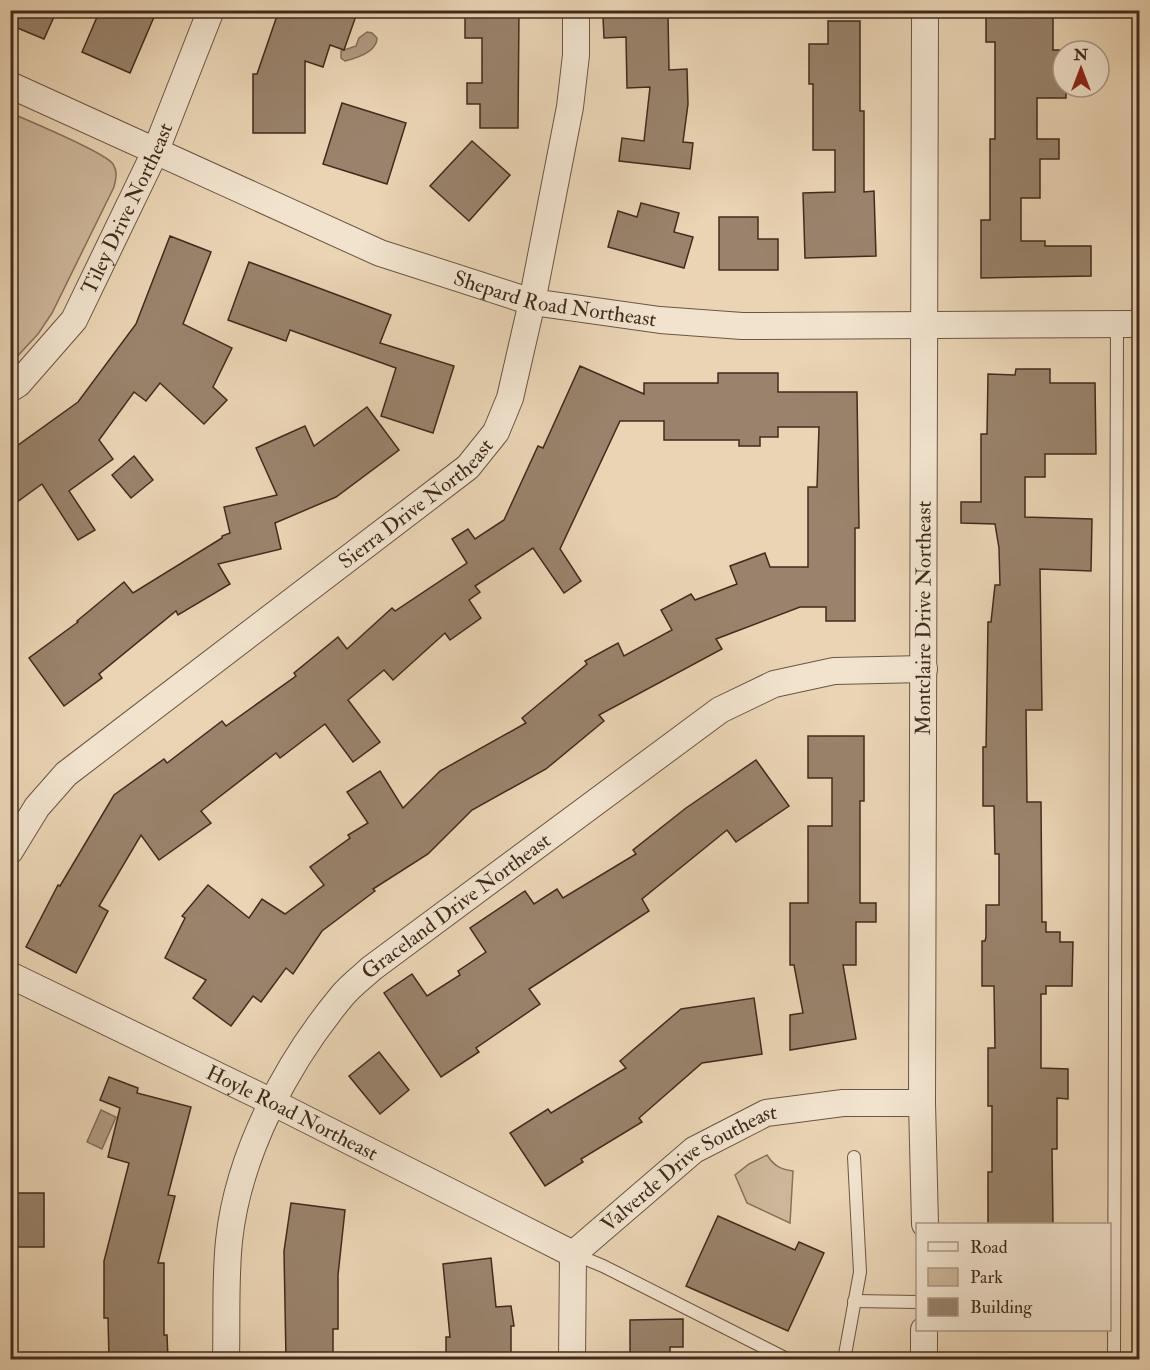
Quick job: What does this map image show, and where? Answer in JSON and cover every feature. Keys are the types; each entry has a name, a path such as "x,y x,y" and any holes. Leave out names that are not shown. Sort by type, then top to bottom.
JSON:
{"street":[{"name":"Tiley Drive Northeast","path":"10,389 18,384 75,320 156,150 211,10"},
{"name":"Sierra Drive Northeast","path":"10,851 37,807 66,774 468,467 496,432 510,398 532,302 570,106 576,55 576,10"},
{"name":"Montclaire Drive Northeast","path":"925,10 922,1103 925,1223"},
{"name":"Shepard Road Northeast","path":"10,86 380,253 532,302 660,320 742,326 1128,324"},
{"name":"Graceland Drive Northeast","path":"226,1359 229,1241 243,1173 272,1102 310,1038 343,994 372,968 720,710 774,684 834,671 924,669"},
{"name":"Hoyle Road Northeast","path":"10,975 272,1102 573,1254"},
{"name":"Valverde Drive Southeast","path":"573,1254 694,1150 766,1113 843,1103 922,1103"},
{"path":"572,1359 573,1254"},
{"path":"924,1331 924,1359"}],"lane":[{"path":"1114,1359 1128,324"},
{"path":"844,1359 860,1272 854,1157"},
{"path":"573,1254 603,1266 789,1359"},
{"path":"854,1300 916,1302"}],"green space":[{"path":"11,113 96,152 113,164 116,175 114,187 52,313 38,334 11,363"},
{"path":"767,1155 778,1166 793,1171 790,1223 747,1203 735,1175 749,1164"}],"shaded area":[{"path":"367,32 377,38 370,51 345,61 341,58 341,51 356,46 359,38"},
{"path":"101,1110 116,1117 102,1149 87,1142"}],"building":[{"path":"10,10 57,10 44,39 10,25"},
{"path":"100,10 157,10 130,73 82,52"},
{"path":"279,10 358,10 344,50 330,45 323,67 305,61 305,133 253,133 253,74 257,74"},
{"path":"465,10 519,10 518,128 480,128 480,104 467,104 467,83 482,83 482,38 465,38"},
{"path":"986,10 1053,10 1051,98 1037,98 1037,139 1059,139 1059,159 1040,159 1040,198 1021,198 1021,241 1045,241 1045,246 1091,246 1091,276 981,278 981,220 990,220 990,139 995,139 995,42 986,42"},
{"path":"668,15 669,70 687,69 688,104 683,142 693,143 690,169 619,161 622,138 644,141 650,87 627,88 626,37 604,38 603,17"},
{"path":"828,21 860,21 860,111 864,111 864,192 874,191 876,256 805,258 803,193 835,192 835,150 813,150 813,84 809,84 809,44 828,44"},
{"path":"342,103 406,123 387,184 323,164"},
{"path":"472,141 510,175 469,221 430,186"},
{"path":"641,203 679,213 674,232 693,237 684,268 608,247 618,211 637,217"},
{"path":"719,217 758,217 758,239 778,239 778,270 719,270"},
{"path":"170,236 211,252 183,324 232,348 213,387 227,400 204,424 160,383 146,401 134,392 99,440 113,459 69,491 95,530 78,540 42,484 10,507 10,451 78,402 136,324"},
{"path":"249,262 391,315 380,343 454,366 433,433 381,416 396,368 290,330 286,341 228,320"},
{"path":"580,366 644,394 644,383 718,383 718,373 778,373 778,392 857,392 859,528 855,528 855,621 826,621 826,607 800,607 716,639 722,649 599,715 604,721 546,769 472,810 428,854 373,889 375,891 322,931 293,974 286,968 261,1002 253,996 231,1026 193,998 206,980 165,958 185,918 182,916 208,885 249,918 262,899 285,914 324,885 310,867 350,838 348,835 368,823 347,792 380,771 403,808 440,771 526,723 522,718 587,664 585,661 618,643 624,656 672,630 661,610 691,594 695,600 737,584 730,566 765,553 770,567 808,567 808,487 817,487 819,427 778,427 778,437 760,437 760,446 739,446 739,440 664,440 664,421 620,421 560,549 581,581 564,593 533,548 475,586 480,592 469,600 481,618 450,640 445,633 393,680 384,670 348,700 380,742 353,762 325,724 280,758 276,753 201,811 211,823 159,860 141,835 99,906 108,911 76,973 26,947 58,885 60,886 114,795 164,759 167,763 222,721 226,726 296,676 294,673 338,637 347,649 392,608 395,611 467,563 452,539 468,529 475,539 504,520 538,446 543,448"},
{"path":"1016,369 1050,369 1050,383 1095,383 1096,454 1045,454 1045,477 1025,477 1025,517 1092,519 1091,571 1040,569 1042,710 1026,710 1027,802 1041,802 1042,922 1046,922 1046,932 1060,932 1060,942 1073,942 1072,986 1046,986 1046,994 1041,994 1041,1068 1068,1069 1068,1099 1057,1098 1057,1149 1052,1149 1053,1223 988,1223 988,1172 992,1172 992,1106 988,1106 988,1048 995,1048 994,986 982,986 982,941 985,941 986,937 986,905 999,905 999,854 995,854 994,806 983,806 983,747 986,747 988,622 991,622 995,585 1000,585 999,548 995,524 961,523 961,502 981,502 981,434 987,434 988,374 1015,375"},
{"path":"367,407 399,450 336,497 275,523 281,549 218,564 230,584 178,615 176,611 99,674 102,678 64,706 29,658 78,622 124,582 133,593 230,533 224,507 277,495 256,448 305,426 314,446"},
{"path":"134,456 153,480 131,498 112,475"},
{"path":"808,736 864,736 864,801 860,801 860,903 876,903 876,922 856,922 856,965 843,965 856,1039 790,1050 790,1015 803,1013 794,965 790,965 790,903 808,903 808,826 832,826 832,778 808,778"},
{"path":"756,760 789,806 736,842 727,830 642,899 649,911 529,989 540,1004 476,1048 479,1052 441,1077 384,993 412,974 427,996 460,975 458,971 486,952 470,928 525,891 534,904 557,889 563,898 636,854 633,850 686,808"},
{"path":"754,998 762,1054 702,1063 639,1118 642,1122 581,1159 583,1162 545,1186 510,1133 548,1109 551,1113 626,1068 620,1061 681,1009"},
{"path":"379,1052 409,1090 380,1114 349,1076"},
{"path":"109,1077 138,1088 137,1093 191,1107 168,1195 175,1196 158,1263 164,1263 164,1335 167,1335 168,1359 109,1359 108,1318 104,1318 104,1261 129,1163 108,1157 120,1108 100,1100"},
{"path":"10,1193 44,1193 44,1247 10,1247"},
{"path":"291,1203 345,1210 338,1275 338,1329 333,1329 333,1359 286,1359 284,1251"},
{"path":"718,1216 795,1250 799,1242 824,1253 788,1331 686,1286"},
{"path":"491,1258 496,1307 511,1306 514,1326 511,1326 511,1359 446,1359 446,1337 450,1337 443,1264"},
{"path":"683,1319 683,1347 670,1347 670,1359 630,1359 630,1320"}]}
